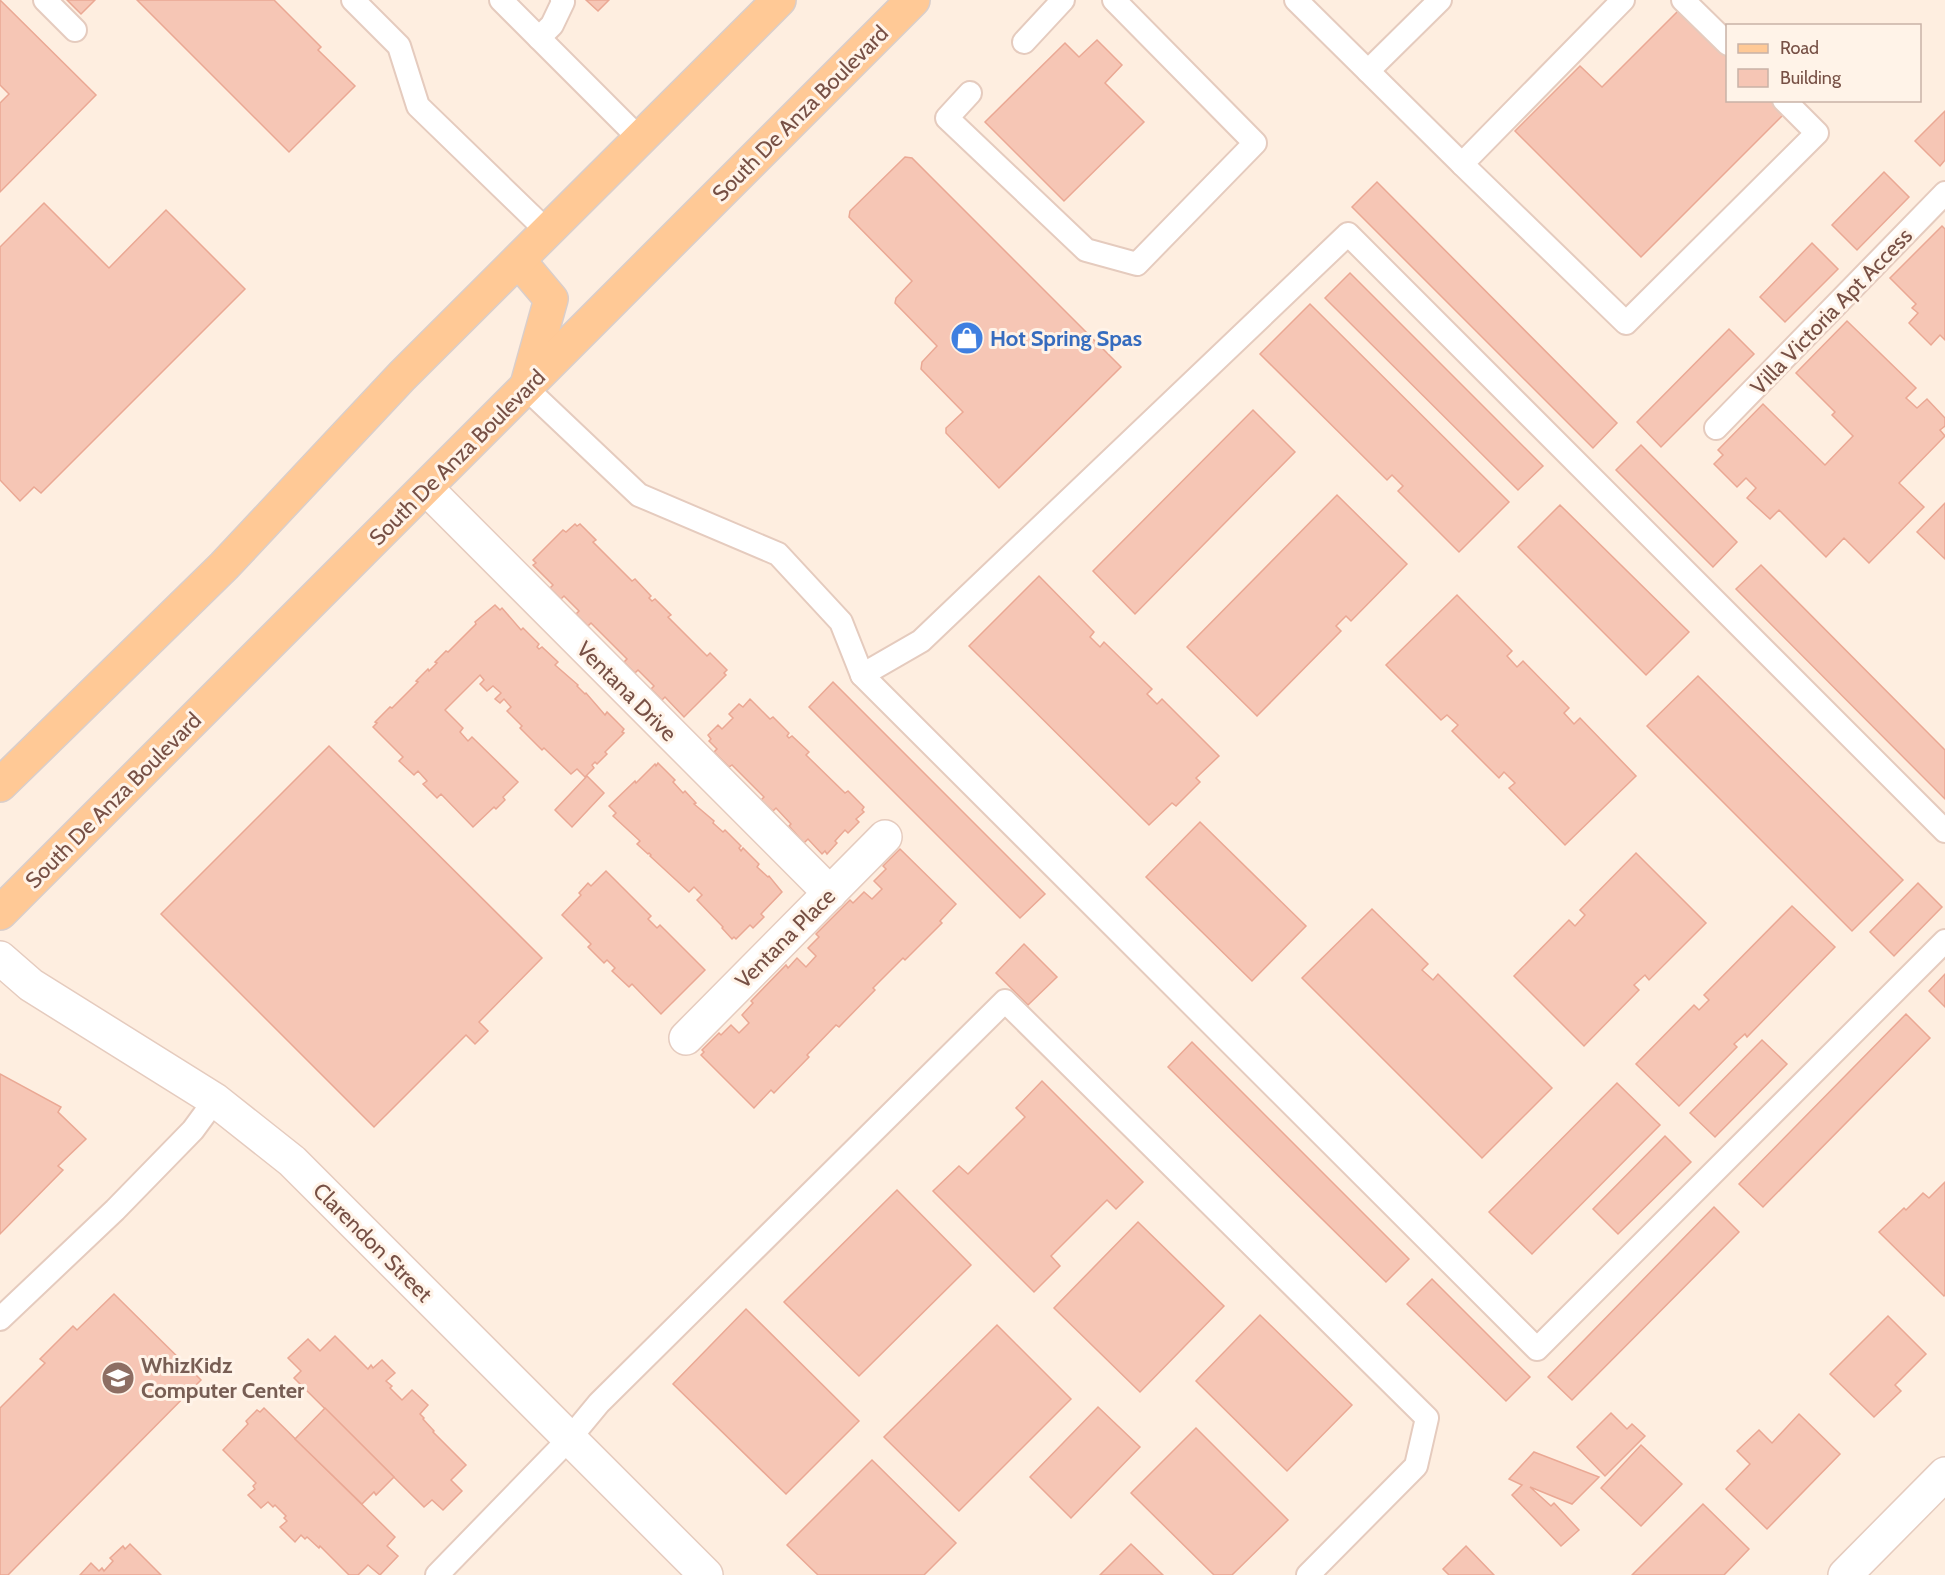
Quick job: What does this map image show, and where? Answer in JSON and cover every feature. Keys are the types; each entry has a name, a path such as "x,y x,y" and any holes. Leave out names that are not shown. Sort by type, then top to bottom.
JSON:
{"main road":[{"path":"0,785 224,566 402,376 779,0"},
{"name":"South De Anza Boulevard","path":"0,913 913,0"},
{"path":"519,261 551,299 526,388"}],"street":[{"name":"Ventana Drive","path":"426,488 830,893"},
{"name":"Ventana Place","path":"686,1038 885,837"},
{"name":"Clarendon Street","path":"0,958 30,985 215,1100 292,1161 706,1575"},
{"path":"1845,1575 1945,1474"}],"lane":[{"path":"45,0 75,30"},
{"path":"353,0 399,46 418,106 548,232"},
{"path":"501,0 640,139"},
{"path":"539,38 552,25 562,0"},
{"path":"1024,42 1063,0"},
{"path":"970,93 947,118 1086,250 1137,264 1255,143 1114,0"},
{"path":"1296,0 1626,323 1817,133 1786,102"},
{"path":"1368,71 1440,0"},
{"path":"1461,164 1623,0"},
{"path":"1683,0 1726,42"},
{"name":"Villa Victoria Apt Access","path":"1716,428 1945,193"},
{"path":"862,675 921,641 1347,234 1945,831"},
{"path":"526,388 639,495 778,554 841,622 862,675 1537,1349 1945,940"},
{"path":"437,1575 570,1438 599,1403 1005,1001 1427,1418 1416,1466 1308,1575"},
{"path":"0,1319 115,1210 193,1130 215,1100"}],"building":[{"path":"0,0 96,95 0,192 0,103 9,94 0,85"},
{"path":"67,0 95,0 81,14"},
{"path":"137,0 274,0 321,47 318,50 355,86 289,152"},
{"path":"586,0 609,0 598,11"},
{"path":"1679,10 1726,56 1726,102 1772,102 1784,114 1641,257 1515,131 1580,66 1602,87"},
{"path":"1097,40 1122,65 1105,83 1144,122 1064,201 985,122 1065,43 1079,57"},
{"path":"1945,111 1945,160 1940,166 1915,141"},
{"path":"905,157 912,158 1121,367 999,488 946,433 946,428 963,412 921,369 922,362 937,346 895,303 896,298 912,281 849,217 850,211"},
{"path":"1884,172 1909,197 1857,250 1832,225"},
{"path":"1377,182 1617,423 1593,448 1352,207"},
{"path":"44,203 109,268 166,210 245,289 41,493 34,487 20,501 0,480 0,247"},
{"path":"1942,226 1945,229 1945,340 1940,335 1931,345 1909,323 1918,313 1912,308 1916,304 1890,278"},
{"path":"1812,243 1838,269 1785,322 1760,297"},
{"path":"1350,273 1543,466 1518,490 1325,298"},
{"path":"1310,304 1509,502 1459,552 1398,491 1403,486 1392,475 1387,480 1260,354"},
{"path":"1847,321 1916,388 1906,398 1917,408 1927,399 1945,418 1945,426 1940,430 1945,436 1899,483 1924,507 1869,563 1844,538 1826,557 1779,510 1770,519 1747,498 1756,488 1746,478 1737,487 1714,464 1723,455 1718,450 1763,404 1825,465 1853,436 1832,415 1835,412 1796,373"},
{"path":"1729,329 1754,354 1661,447 1637,422"},
{"path":"1253,410 1295,452 1135,614 1093,571"},
{"path":"1641,445 1737,542 1713,567 1616,470"},
{"path":"1337,495 1407,564 1351,621 1346,616 1336,626 1341,631 1257,716 1187,647"},
{"path":"1945,503 1945,559 1917,532"},
{"path":"1560,505 1689,632 1646,675 1518,547"},
{"path":"575,524 577,526 580,524 596,540 593,542 632,581 635,579 651,596 649,598 652,601 655,599 671,615 668,617 707,656 710,653 727,670 724,673 726,675 684,717 665,697 662,700 651,689 654,686 638,670 635,673 624,662 627,659 591,623 588,626 576,614 579,611 564,596 561,599 550,588 553,585 533,565 536,563 533,560 563,530 566,532"},
{"path":"1761,565 1945,750 1945,799 1736,589"},
{"path":"1039,576 1094,632 1090,637 1100,647 1104,642 1152,689 1147,694 1157,704 1162,699 1219,756 1196,778 1200,782 1176,806 1172,803 1149,825 969,646"},
{"path":"1457,595 1512,651 1507,656 1517,667 1523,661 1569,708 1564,713 1574,724 1580,718 1636,776 1565,845 1509,788 1515,783 1504,772 1499,778 1452,731 1458,725 1447,715 1441,720 1386,665"},
{"path":"495,605 500,610 502,608 521,630 523,628 539,644 537,647 539,649 542,647 558,662 555,665 586,693 605,715 607,712 624,729 622,732 624,733 605,752 607,754 597,764 595,762 592,765 594,768 585,777 577,769 571,774 520,728 522,726 507,711 511,707 504,699 500,703 495,699 501,693 493,686 487,691 480,684 484,680 480,675 445,710 463,728 460,732 468,741 472,737 518,782 503,797 505,800 496,809 494,807 473,827 441,794 437,798 423,784 427,781 418,771 414,775 399,761 403,757 373,727 377,723 375,722 418,682 416,681 428,669 429,671 437,663 435,662 446,651 448,652 476,624 475,622"},
{"path":"1698,676 1903,880 1852,931 1647,726"},
{"path":"833,682 1045,894 1020,918 809,707"},
{"path":"750,699 770,719 773,717 789,733 787,736 789,738 792,736 809,752 806,755 845,793 848,791 864,807 862,810 864,812 856,819 859,822 848,833 845,830 827,854 825,851 822,854 808,839 804,843 776,808 773,811 761,800 764,797 732,765 729,767 714,752 717,749 709,741 711,739 708,735 718,725 722,729 733,718 729,714 739,704 743,707"},
{"path":"329,746 542,958 479,1022 488,1031 475,1044 466,1035 374,1127 161,914"},
{"path":"658,763 675,780 673,782 683,793 685,791 696,803 694,804 714,821 713,823 723,832 725,830 741,846 739,848 741,851 743,848 759,864 757,867 769,876 782,892 761,914 764,917 753,928 750,925 736,939 734,937 732,939 697,900 702,895 694,887 689,892 637,844 640,841 613,816 616,813 609,806"},
{"path":"587,776 604,793 572,827 555,810"},
{"path":"1200,822 1306,926 1252,981 1146,877"},
{"path":"900,849 956,904 940,921 942,923 873,988 875,990 839,1027 836,1025 774,1093 771,1090 754,1108 701,1055 704,1052 702,1050 731,1025 739,1033 749,1023 742,1015 753,1003 751,1001 786,965 788,968 797,958 806,967 816,956 808,948 819,937 816,934 850,900 853,903 864,892 872,899 882,889 874,881 886,869 883,866"},
{"path":"1636,853 1706,923 1649,980 1645,975 1634,985 1639,990 1584,1046 1514,976 1569,920 1575,926 1585,915 1580,910"},
{"path":"606,871 651,916 648,919 657,928 660,925 705,970 661,1014 632,984 629,987 612,971 615,968 607,960 604,963 588,947 591,944 562,915 581,895 579,893 588,883 591,886"},
{"path":"1918,883 1942,907 1894,956 1870,932"},
{"path":"1792,906 1835,947 1747,1037 1745,1034 1734,1044 1737,1047 1679,1106 1636,1064 1694,1005 1699,1010 1709,1000 1704,995"},
{"path":"1372,909 1428,964 1422,970 1433,980 1438,974 1552,1088 1482,1158 1302,978"},
{"path":"1024,944 1057,977 1028,1005 996,973"},
{"path":"1945,974 1945,1007 1929,991"},
{"path":"1906,1014 1930,1038 1763,1207 1739,1184"},
{"path":"1762,1040 1787,1064 1715,1137 1690,1113"},
{"path":"1192,1042 1409,1259 1386,1282 1168,1067"},
{"path":"0,1074 61,1107 58,1112 86,1139 58,1166 63,1170 0,1234"},
{"path":"1042,1081 1143,1182 1116,1209 1107,1200 1051,1256 1060,1266 1034,1292 933,1191 959,1166 968,1174 1025,1117 1016,1108"},
{"path":"1617,1083 1660,1125 1532,1254 1489,1212"},
{"path":"1665,1136 1691,1162 1618,1234 1593,1209"},
{"path":"1945,1182 1944,1296 1879,1232 1923,1193 1929,1198"},
{"path":"897,1190 971,1265 859,1376 784,1302"},
{"path":"1714,1207 1739,1232 1572,1400 1548,1377"},
{"path":"1138,1222 1224,1306 1140,1392 1054,1308"},
{"path":"1432,1279 1530,1377 1506,1401 1407,1304"},
{"path":"114,1294 201,1380 8,1575 0,1575 0,1408 45,1363 40,1359 73,1326 77,1330"},
{"path":"746,1309 859,1421 786,1494 673,1384"},
{"path":"1260,1315 1352,1405 1287,1471 1196,1381"},
{"path":"1888,1316 1926,1354 1895,1385 1901,1391 1874,1417 1830,1374"},
{"path":"997,1325 1071,1399 959,1511 884,1437"},
{"path":"335,1336 368,1369 371,1365 373,1368 382,1360 395,1373 386,1381 402,1400 412,1390 428,1405 420,1414 423,1419 466,1465 451,1480 462,1491 443,1510 432,1500 424,1507 294,1378 301,1371 288,1358 308,1339 320,1351"},
{"path":"1098,1407 1140,1447 1071,1518 1030,1477"},
{"path":"264,1408 395,1537 387,1546 398,1556 380,1575 368,1565 358,1575 349,1575 320,1546 319,1548 307,1537 305,1539 301,1535 295,1542 280,1527 287,1521 284,1518 286,1516 275,1505 273,1507 268,1502 261,1508 248,1495 255,1489 253,1486 256,1483 223,1450 248,1424 246,1421 257,1410 260,1412"},
{"path":"325,1408 394,1477 376,1495 374,1492 362,1504 295,1439"},
{"path":"1611,1413 1627,1429 1632,1424 1645,1436 1605,1476 1577,1447"},
{"path":"1799,1414 1840,1454 1767,1529 1726,1489 1750,1464 1737,1451 1759,1430 1772,1443"},
{"path":"1196,1428 1288,1520 1232,1575 1214,1575 1131,1493"},
{"path":"1641,1445 1682,1484 1641,1526 1601,1488"},
{"path":"1534,1452 1599,1477 1572,1504 1530,1487 1551,1506 1554,1503 1579,1530 1561,1546 1512,1495 1522,1485 1509,1479"},
{"path":"872,1460 956,1543 924,1575 818,1575 787,1545"},
{"path":"1703,1504 1749,1549 1724,1575 1632,1575"},
{"path":"130,1544 161,1575 80,1575 91,1563 99,1571 102,1568 104,1571 113,1561 110,1558 123,1546 125,1549"},
{"path":"1131,1544 1163,1575 1100,1575"},
{"path":"1466,1546 1494,1575 1449,1575 1443,1569"}],"place":[{"name":"Hot Spring Spas","path":"967,338"},
{"name":"WhizKidz Computer Center","path":"118,1378"}]}
